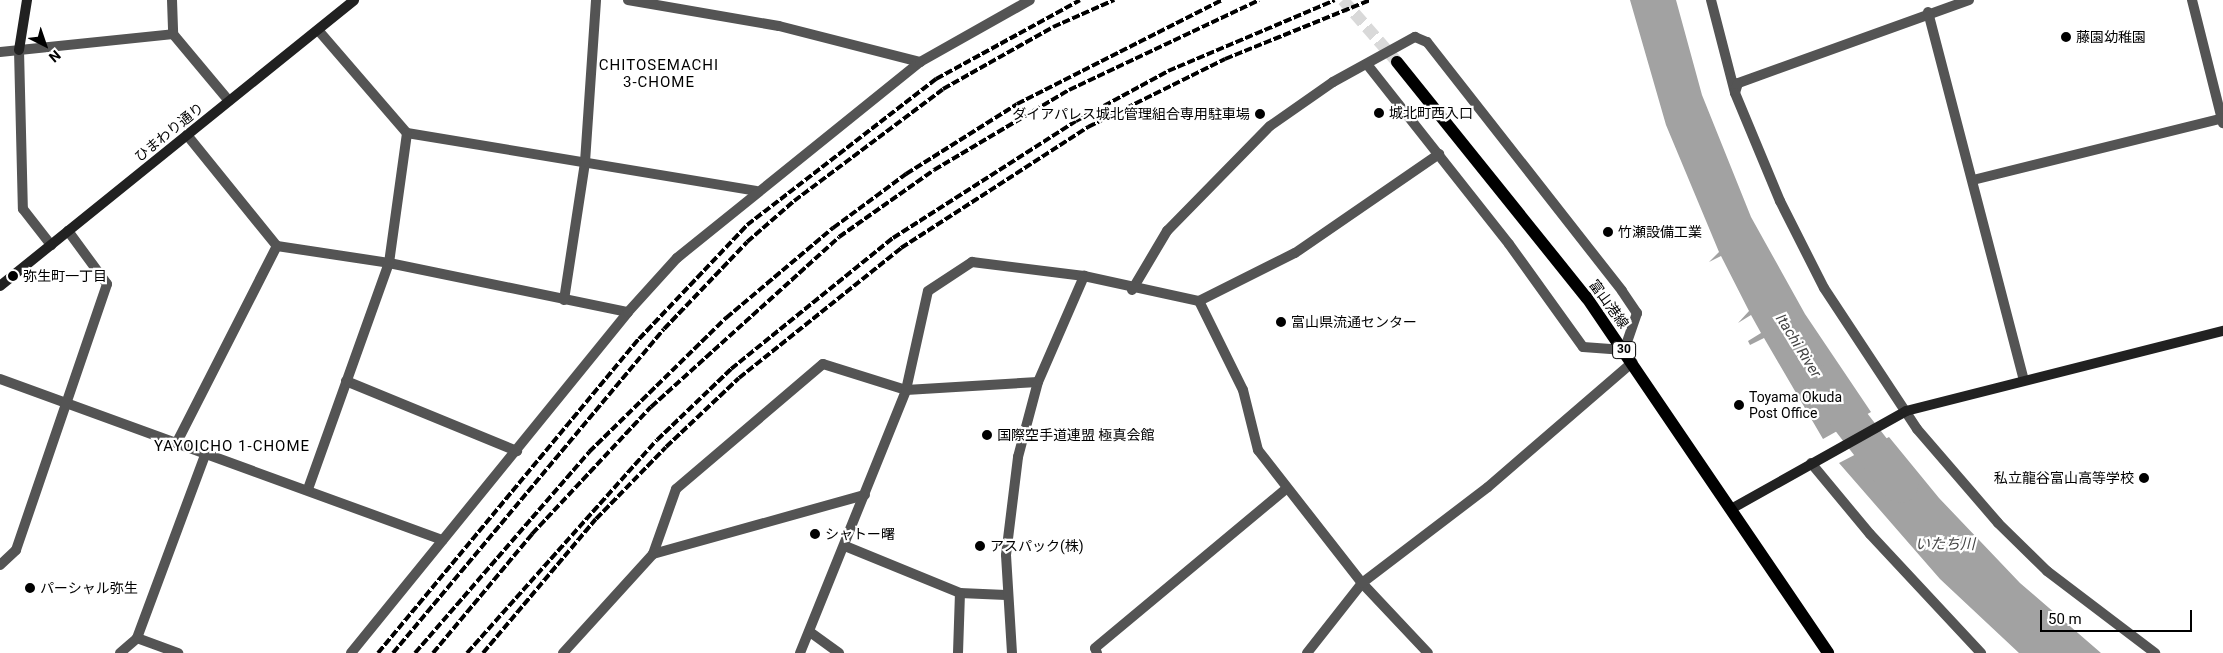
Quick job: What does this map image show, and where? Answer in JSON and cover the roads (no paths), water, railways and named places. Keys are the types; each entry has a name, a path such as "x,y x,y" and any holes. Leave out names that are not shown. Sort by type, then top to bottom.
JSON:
{"main road":[{"name":"富山港線","path":"1397,62 1450,123 1624,350 1828,653"}],"street":[{"path":"27,0 19,50 23,209 51,245"},
{"path":"172,0 173,34 229,101"},
{"name":"ひまわり通り","path":"0,286 354,0"},
{"path":"564,300 585,162 596,0"},
{"path":"628,0 779,26 920,62"},
{"path":"351,653 518,451 628,312 677,258 756,191 920,62 1030,0"},
{"path":"1711,0 1735,93 1780,201 1824,288 1906,410 1998,523 2047,571 2155,653"},
{"path":"1735,93 1738,83 1928,12 1969,0"},
{"path":"1973,180 2222,120 2192,0"},
{"path":"1928,12 2024,380"},
{"path":"318,30 407,133 756,191"},
{"path":"0,52 173,34"},
{"path":"1132,290 1167,231 1220,173 1270,126 1367,64 1415,37 1427,42 1622,291 1637,314 1624,350 1583,347 1439,154 1367,64"},
{"path":"308,489 390,263 407,133"},
{"path":"187,135 277,246 390,263 628,312"},
{"path":"800,653 845,546 906,390 928,291 972,262 1084,276 1132,290 1199,301 1295,253 1439,154"},
{"path":"0,565 16,550 65,400 107,284 68,231"},
{"path":"177,442 277,246"},
{"path":"1012,653 1006,595 1018,456 1038,382 1084,276"},
{"path":"1199,301 1243,390 1258,450 1286,489 1362,583 1428,653"},
{"path":"1731,509 1906,410 2223,331"},
{"path":"1307,653 1362,583 1488,487 1632,362"},
{"path":"563,653 653,554 676,488 823,364 906,390 1038,382"},
{"path":"0,378 65,400 443,540"},
{"path":"346,381 518,451"},
{"path":"120,653 137,638 206,452"},
{"path":"1815,461 1870,534 1981,653"},
{"path":"1097,653 1095,648 1286,489"},
{"path":"653,554 865,495"},
{"path":"845,546 960,593 1006,595"},
{"path":"958,653 960,593"},
{"path":"810,632 839,653"},
{"path":"137,638 178,653"}],"water":[{"path":"1630,0 1676,0 1702,95 1751,217 1805,314 1871,412 1823,439 1764,338 1750,345 1748,341 1761,333 1751,315 1738,323 1749,311 1721,256 1709,262 1719,252 1666,125"},
{"name":"いたち川","path":"1889,437 1939,498 2020,583 2101,653 2019,653 1940,579 1839,463"}],"waterway":[{"name":"Itachi River","path":"1821,383 1900,485"}],"tunnel":[{"path":"1343,0 1397,62"}],"railway":[{"path":"378,653 639,339 747,225 936,79 1080,0"},
{"path":"393,653 664,329 747,242 794,201 943,89 1053,27 1114,0"},
{"path":"415,653 589,452 726,318 833,228 906,174 1017,104 1222,0"},
{"path":"433,653 532,534 651,407 839,237 934,170 1069,90 1259,0"},
{"path":"467,653 657,440 731,369 893,238 1076,121 1168,71 1335,0"},
{"path":"483,653 596,519 666,447 739,378 901,248 1088,127 1225,59 1370,0"}],"place":[{"name":"藤園幼稚園","path":"2066,37"},
{"name":"城北町西入口","path":"1379,113"},
{"name":"ダイアパレス城北管理組合専用駐車場","path":"1260,114"},
{"name":"竹瀬設備工業","path":"1608,232"},
{"name":"弥生町一丁目","path":"13,276"},
{"name":"富山県流通センター","path":"1281,322"},
{"name":"Toyama Okuda Post Office","path":"1739,405"},
{"name":"国際空手道連盟 極真会館","path":"987,435"},
{"name":"私立龍谷富山高等学校","path":"2144,478"},
{"name":"シャトー曙","path":"815,534"},
{"name":"アスパック(株)","path":"980,546"},
{"name":"パーシャル弥生","path":"30,588"}],"district":[{"name":"CHITOSEMACHI 3-CHOME","path":"659,74"},
{"name":"YAYOICHO 1-CHOME","path":"232,447"}]}
